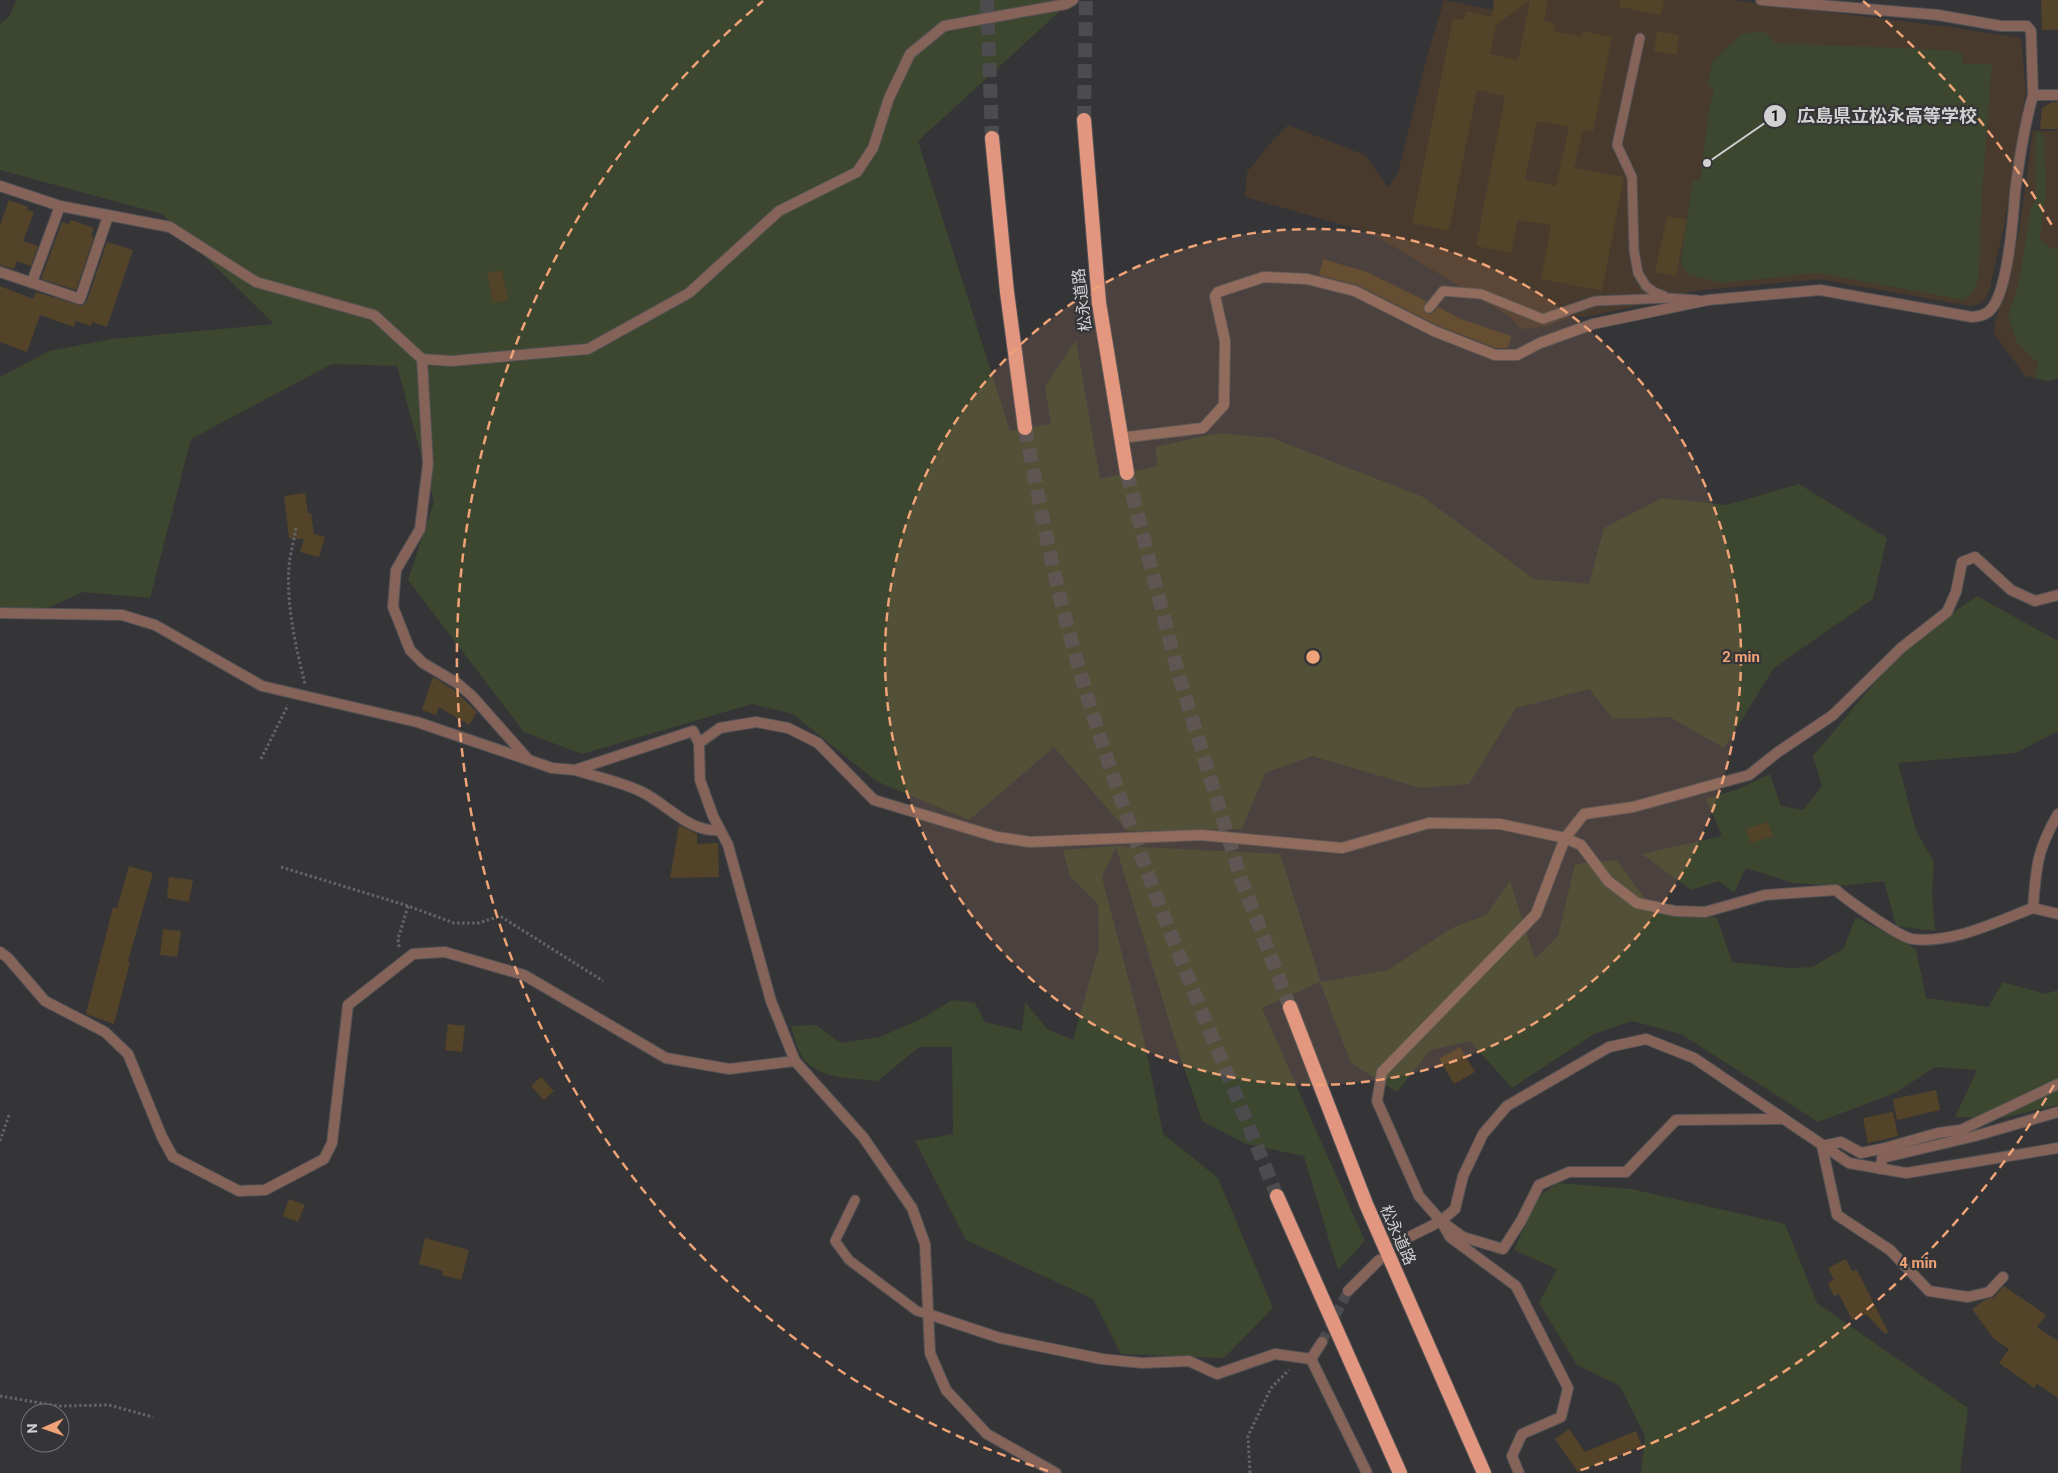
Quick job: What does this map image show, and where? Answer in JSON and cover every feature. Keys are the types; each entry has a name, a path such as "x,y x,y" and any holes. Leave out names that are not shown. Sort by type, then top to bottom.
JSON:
{"highway":[{"name":"松永道路","path":"1084,120 1099,304 1127,473"},
{"path":"992,138 1007,292 1025,428"},
{"name":"松永道路","path":"1290,1007 1366,1204 1484,1473"},
{"path":"1277,1196 1400,1473"}],"street":[{"path":"0,186 60,206 170,228 256,282 374,314 422,359 452,362 588,349 689,293 779,211 857,172 873,148 889,98 910,54 944,26 1066,4 1073,0"},
{"path":"1120,438 1203,428 1224,405 1225,341 1216,296 1218,292 1264,277 1308,280 1355,291 1434,331 1494,355 1517,355 1540,343 1593,324 1708,300 1820,290 1972,317 1984,315 1992,309 2001,286 2013,219 2026,119 2032,95 2031,31 2027,26 2001,26 1938,15 1761,0"},
{"path":"2032,95 2058,95"},
{"path":"32,282 60,206"},
{"path":"0,272 80,299 108,216"},
{"path":"422,359 428,464 420,529 396,570 393,607 410,650 423,663 457,683 472,696 528,759"},
{"path":"1519,1473 1512,1456 1522,1434 1561,1417 1568,1388 1516,1286 1450,1237 1441,1221 1419,1196 1377,1100 1382,1072 1536,914 1565,838 1584,814 1633,807 1749,775 1778,752 1833,714 1901,648 1947,612 1956,592 1962,562 1975,557 2011,590 2035,602 2058,595"},
{"path":"0,613 122,615 155,625 262,686 417,722 552,768 575,770 642,792 682,819 710,831 720,830"},
{"path":"699,743 720,728 756,722 788,728 818,743 874,800 997,837 1030,842 1201,835 1342,848 1429,823 1500,824 1565,838 1581,844 1608,881 1637,903 1675,911 1705,912 1765,895 1836,890 1852,904 1911,939 1951,938 2033,908 2058,914"},
{"path":"575,770 693,731 699,743 700,780 728,845 771,1001 795,1061 863,1137 912,1208 925,1244 930,1353 946,1390 987,1434 1056,1473"},
{"path":"2033,908 2036,866 2045,837 2058,814"},
{"path":"0,952 8,958 45,1001 105,1032 128,1054 162,1137 173,1157 239,1191 265,1190 324,1159 332,1143 348,1005 413,954 445,952 524,975 666,1058 730,1069 795,1061"},
{"path":"1411,1236 1441,1221 1456,1209 1463,1176 1483,1134 1507,1106 1609,1047 1646,1039 1694,1058 1849,1164 1906,1173 2058,1148"},
{"path":"1822,1146 1841,1142 1861,1153 1938,1133 1961,1130 2058,1084"},
{"path":"1881,1169 1882,1158 1975,1136 2058,1112"},
{"path":"1441,1221 1463,1237 1502,1249 1521,1221 1539,1185 1569,1172 1626,1172 1676,1120 1781,1119"},
{"path":"1822,1146 1837,1214 1890,1250 1929,1292 1968,1298 1989,1292 2003,1277"},
{"path":"1348,1291 1379,1260"},
{"path":"928,1314 1000,1338 1102,1360 1142,1363 1189,1361 1217,1374 1275,1354 1311,1359"},
{"path":"1311,1359 1322,1342"},
{"path":"1311,1359 1367,1473"}],"lane":[{"path":"1640,38 1617,145 1632,177 1634,250 1638,273 1646,286 1654,292 1669,298"},
{"path":"1429,308 1443,291 1481,294 1543,319 1595,301 1669,298 1708,300"},
{"path":"855,1200 835,1241 849,1260 917,1311 928,1314"}],"path":[{"path":"296,528 289,568 290,602 297,650 308,696"},
{"path":"261,759 293,693"},
{"path":"281,867 408,906 454,923 480,923 500,916 604,981"},
{"path":"403,962 398,940 408,906"},
{"path":"0,1141 9,1115"},
{"path":"1250,1473 1248,1436 1271,1388 1294,1364 1311,1359"},
{"path":"0,1396 58,1406 109,1405 153,1417"}],"shaded area":[{"path":"1444,0 1493,10 1495,0 1733,0 1957,28 2021,38 2026,92 2004,226 1989,292 1982,303 1970,306 1819,279 1693,291 1646,304 1584,317 1572,316 1548,326 1521,329 1509,316 1371,233 1245,197 1247,172 1288,125 1365,155 1388,187 1398,173 1427,57"},
{"path":"2033,131 2058,131 2058,378 2049,381 2025,376 1993,332 2019,232"}],"green space":[{"path":"16,0 1072,0 918,141 1010,431 1051,424 1045,386 1076,340 1100,479 1158,466 1155,447 1218,433 1272,438 1423,497 1534,579 1589,584 1604,528 1662,498 1727,505 1799,484 1887,538 1873,599 1774,668 1724,748 1670,717 1613,719 1589,689 1516,708 1469,784 1421,788 1312,756 1265,773 1242,829 1127,831 1054,747 969,820 876,781 793,714 752,704 582,754 524,732 408,580 434,502 397,366 332,364 191,439 150,598 83,592 28,617 0,616 0,377 49,351 111,339 274,324 162,214 0,170 0,24 9,17"},
{"path":"1765,32 1775,43 1946,50 1962,53 1963,64 1992,64 1982,193 1979,276 1974,292 1964,300 1818,273 1721,283 1687,274 1681,262 1693,179 1700,180 1709,109 1714,89 1707,85 1713,60 1743,33"},
{"path":"2036,132 2040,132 2044,136 2046,191 2040,239 2051,248 2058,249 2058,378 2049,381 2034,378 2038,363 2017,343 2008,316 2019,282 2030,210 2036,200"},
{"path":"1977,596 2058,641 2058,731 2016,753 1898,763 1916,831 1934,862 1932,894 1935,931 1896,926 1884,881 1840,886 1793,883 1746,868 1734,893 1719,881 1691,890 1642,854 1722,836 1706,799 1738,789 1770,774 1781,806 1803,810 1822,786 1813,756 1893,661 1944,619"},
{"path":"1116,846 1280,854 1321,982 1388,970 1452,928 1486,915 1510,881 1535,959 1558,936 1575,864 1617,860 1645,899 1717,918 1732,962 1787,968 1812,967 1843,949 1856,917 1916,949 1926,998 1988,1007 2003,982 2045,994 2058,990 2058,1105 2001,1118 1955,1117 1977,1070 1935,1067 1895,1093 1818,1122 1681,1034 1632,1021 1594,1034 1512,1088 1470,1041 1430,1050 1397,1092 1351,1063 1320,982 1262,1008 1365,1241 1338,1270 1304,1156 1246,1144 1202,1121 1179,1053 1116,847 1102,877 1144,1039 1163,1134 1218,1178 1273,1308 1224,1358 1121,1354 1093,1299 966,1240 915,1141 953,1134 952,1047 919,1047 878,1081 846,1078 824,1073 806,1062 800,1053 791,1026 816,1025 841,1043 880,1037 923,1018 952,1000 975,1003 985,1022 1022,1031 1025,1002 1047,1029 1073,1040 1099,948 1098,904 1070,876 1063,850"},
{"path":"1557,1183 1631,1189 1785,1224 1817,1303 1968,1408 1960,1473 1641,1473 1645,1436 1620,1386 1577,1365 1539,1303 1557,1269 1514,1250 1537,1198"}],"building":[{"path":"1494,0 1530,0 1548,0 1544,21 1555,23 1554,31 1582,37 1583,31 1612,37 1593,132 1583,130 1574,168 1624,177 1602,291 1541,279 1551,225 1518,220 1511,253 1476,246 1505,96 1477,90 1449,231 1412,223 1453,18 1464,20 1466,11 1492,17","holes":["1530,0 1518,60 1490,54 1496,25","1537,121 1569,127 1556,186 1525,179"]},
{"path":"1620,0 1664,0 1661,15 1620,7"},
{"path":"2041,0 2058,0 2058,30 2042,30"},
{"path":"1657,31 1679,35 1676,55 1654,51"},
{"path":"2052,102 2058,102 2058,129 2040,129 2042,108"},
{"path":"9,200 28,207 27,210 34,212 23,241 38,246 31,266 17,261 14,269 0,265 0,225"},
{"path":"1667,216 1687,220 1676,276 1655,272"},
{"path":"71,220 94,228 91,236 94,237 76,290 41,279 62,222 69,224"},
{"path":"107,242 133,250 107,327 92,322 91,326 76,321 74,327 40,315 27,352 0,342 0,286 33,299 36,292 82,306 87,301"},
{"path":"1323,259 1367,272 1426,301 1423,307 1428,314 1432,314 1438,307 1461,319 1511,336 1508,348 1496,348 1437,325 1358,285 1319,275"},
{"path":"502,270 508,300 493,303 487,273"},
{"path":"305,493 308,513 311,513 314,534 325,537 319,557 300,552 304,539 289,538 284,496"},
{"path":"433,677 454,690 477,712 469,725 439,707 436,715 422,710"},
{"path":"1768,822 1773,836 1751,843 1746,829"},
{"path":"679,825 697,834 697,844 718,843 719,877 670,878"},
{"path":"129,866 153,873 128,961 130,962 114,1024 86,1014 113,907 117,908"},
{"path":"169,877 193,880 189,902 167,898"},
{"path":"163,929 181,931 177,957 160,955"},
{"path":"448,1024 465,1026 462,1052 445,1050"},
{"path":"1460,1047 1475,1072 1454,1084 1439,1059"},
{"path":"541,1077 554,1091 544,1100 531,1086"},
{"path":"1936,1090 1940,1110 1897,1120 1893,1099"},
{"path":"1893,1112 1898,1136 1868,1143 1863,1118"},
{"path":"289,1199 305,1205 298,1222 283,1216"},
{"path":"425,1238 469,1250 461,1280 442,1275 443,1271 419,1264"},
{"path":"1846,1259 1852,1271 1856,1269 1861,1278 1888,1332 1885,1334 1866,1314 1852,1320 1839,1294 1834,1296 1828,1283 1834,1280 1828,1268"},
{"path":"2004,1286 2046,1315 2037,1327 2058,1341 2058,1398 2037,1384 2034,1388 1999,1363 2009,1349 1994,1339 1972,1309 1985,1300 1994,1297"},
{"path":"1569,1429 1585,1452 1636,1431 1642,1446 1578,1472 1555,1439"}],"tunnel":[{"path":"987,0 992,138"},
{"path":"1084,120 1086,0"},
{"path":"1025,428 1059,593 1094,717 1141,856 1277,1196"},
{"path":"1127,473 1177,669 1241,879 1290,1007"},
{"path":"1384,1256 1411,1236"},
{"path":"1322,1342 1348,1291"}],"place":[{"name":"広島県立松永高等学校","path":"1707,163"}]}
